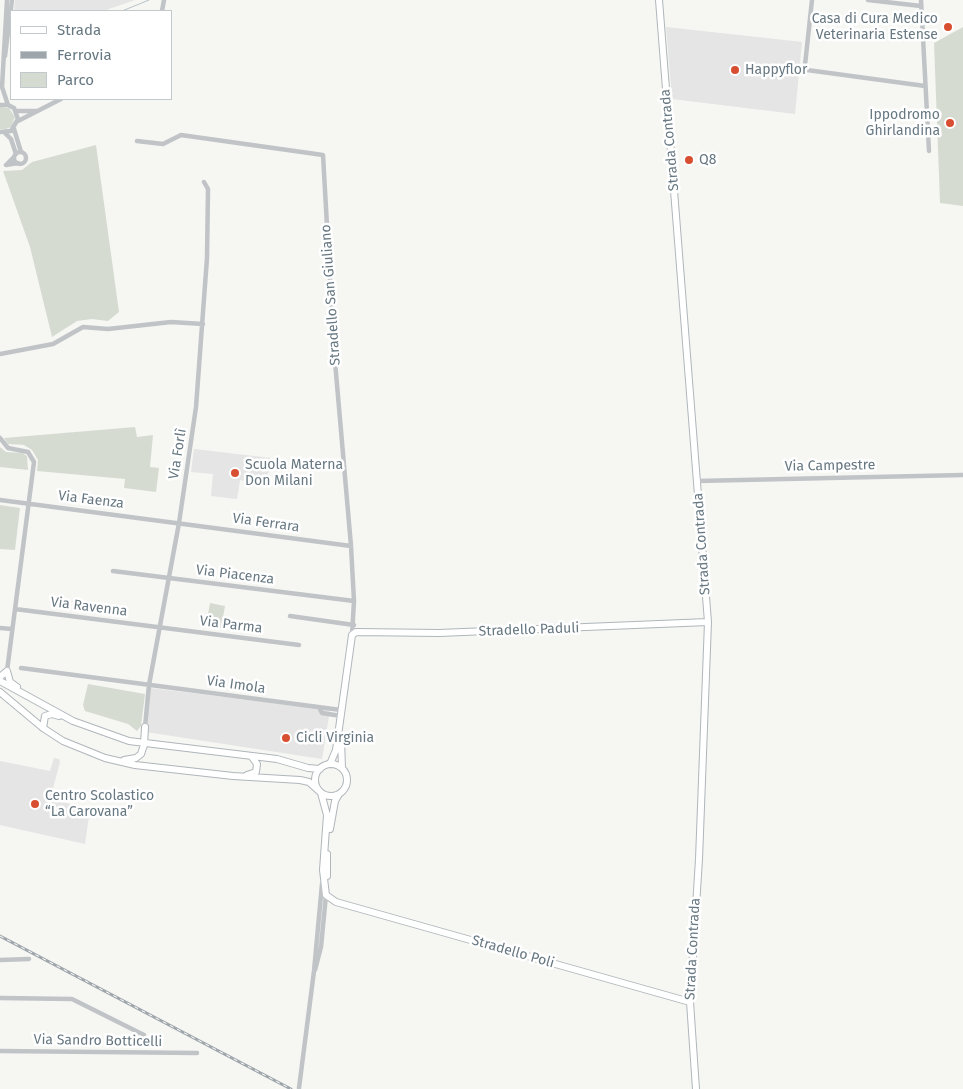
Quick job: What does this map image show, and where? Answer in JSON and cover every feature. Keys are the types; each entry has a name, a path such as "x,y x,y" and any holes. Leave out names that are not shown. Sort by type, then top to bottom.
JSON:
{"street":[{"path":"7,0 2,38 4,57 1,88 8,104 16,111 18,121"},
{"name":"Strada Contrada","path":"658,0 708,622 699,859 690,1002 696,1089"},
{"path":"812,0 806,61 807,70 926,86"},
{"path":"868,0 921,6"},
{"path":"921,0 929,151"},
{"path":"4,57 7,50 10,20"},
{"path":"18,164 14,128 18,121 59,100"},
{"path":"0,104 8,104"},
{"path":"16,111 38,110"},
{"path":"2,132 14,128"},
{"path":"2,132 11,139 17,154"},
{"name":"Stradello San Giuliano","path":"136,142 163,144 181,135 323,155 334,350 354,601 354,625 340,724 336,750 330,764"},
{"path":"0,167 18,164 25,160 26,156 17,154"},
{"path":"6,165 17,154"},
{"name":"Via Forlì","path":"145,727 149,685 179,523 196,407 203,324 208,197 204,182"},
{"path":"0,354 54,344 83,327 108,329 171,322 203,324"},
{"path":"0,438 5,447 26,450 33,457 7,672 10,682 38,698 37,701"},
{"name":"Via Campestre","path":"697,481 963,474"},
{"name":"Via Faenza","path":"0,500 179,523"},
{"name":"Via Ferrara","path":"179,523 351,546"},
{"name":"Via Piacenza","path":"113,571 354,601"},
{"name":"Via Ravenna","path":"15,609 160,628"},
{"path":"290,616 354,625"},
{"name":"Stradello Paduli","path":"352,635 361,631 440,633 708,622"},
{"path":"0,628 12,629"},
{"name":"Via Parma","path":"160,628 299,645"},
{"name":"Via Imola","path":"21,668 341,713"},
{"path":"0,677 7,672"},
{"path":"0,681 67,718 94,730 144,745 277,759 308,768 320,769 330,764 342,768 347,781 345,789 335,801 329,834 324,921 321,948 314,971"},
{"path":"0,692 43,728 64,741 105,758 135,765 233,776 300,780 309,782 320,792 330,796 339,794"},
{"path":"43,728 43,719 47,715 52,714 67,718"},
{"name":"Stradello San Giuliano","path":"340,724 342,768"},
{"path":"105,758 128,760 136,758 141,754 144,745 145,727"},
{"path":"130,741 140,737 145,727"},
{"path":"145,735 154,743 185,747 187,750"},
{"path":"233,776 256,772 257,764 252,757"},
{"path":"298,1088 314,971 327,815 315,778 320,769"},
{"path":"323,870 326,895"},
{"name":"Stradello Poli","path":"326,895 336,902 690,1002"},
{"path":"325,910 336,902"},
{"path":"317,939 324,921"},
{"path":"0,960 29,959"},
{"path":"0,998 72,999 144,1035"},
{"name":"Via Sandro Botticelli","path":"0,1051 196,1053"}],"shaded area":[{"path":"15,0 135,0 106,10 14,10"},
{"name":"Happyflor","path":"666,27 802,42 795,114 672,99"},
{"name":"Scuola Materna Don Milani","path":"194,449 271,458 266,485 240,480 237,499 211,496 213,474 191,472"},
{"path":"150,688 330,710 322,759 146,732"},
{"name":"Centro Scolastico “La Carovana”","path":"54,758 59,759 60,762 50,799 90,809 85,844 0,825 0,761 50,771"}],"green space":[{"name":"Ippodromo Ghirlandina","path":"963,27 963,206 940,203 934,43"},
{"path":"0,107 9,108 15,117 11,127 0,129"},
{"path":"96,145 119,312 108,321 92,319 77,321 52,337 30,247 3,171 22,170 32,162"},
{"path":"135,427 137,437 153,435 150,467 159,468 156,492 124,488 125,479 37,471 38,460 32,450 24,445 8,444 4,438"},
{"path":"0,447 6,452 22,453 27,456 28,470 0,467"},
{"path":"0,505 20,508 15,550 0,549"},
{"path":"210,603 225,606 221,628 206,626"},
{"path":"88,684 145,694 141,726 137,731 128,724 85,711 83,705"}],"waterway":[{"path":"124,10 149,0"}],"railway":[{"path":"0,936 291,1089"}],"place":[{"name":"Casa di Cura Medico Veterinaria Estense","path":"948,27"},
{"name":"Happyflor","path":"735,70"},
{"name":"Ippodromo Ghirlandina","path":"950,123"},
{"name":"Q8","path":"689,160"},
{"name":"Scuola Materna Don Milani","path":"235,473"},
{"name":"Cicli Virginia","path":"286,738"},
{"name":"Centro Scolastico “La Carovana”","path":"35,804"}]}
